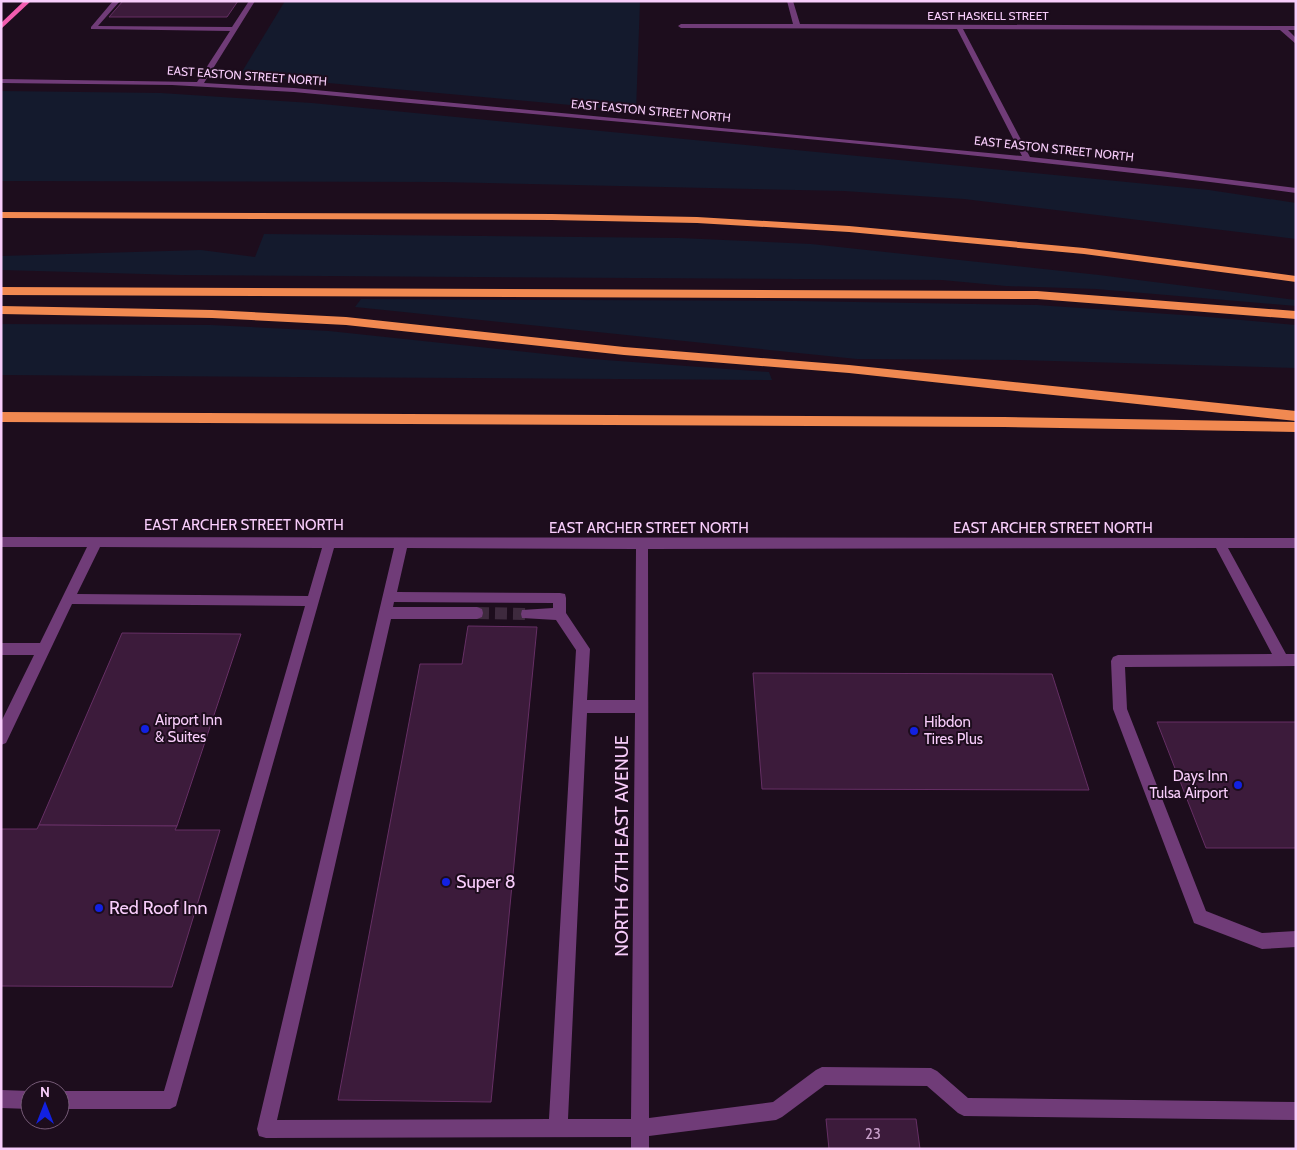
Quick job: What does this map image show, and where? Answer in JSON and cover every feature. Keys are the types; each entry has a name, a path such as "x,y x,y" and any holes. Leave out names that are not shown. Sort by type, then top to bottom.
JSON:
{"highway":[{"path":"1,215 552,217 697,220 849,229 1084,251 1296,279"},
{"path":"1,291 1036,294 1248,310 1296,316"},
{"path":"1,310 212,314 346,321 624,351 849,369 1296,416"},
{"path":"1,417 1004,422 1296,427"}],"main road":[{"path":"1,27 28,1"}],"street":[{"path":"117,1 93,28 235,29"},
{"path":"200,84 252,1"},
{"path":"790,1 797,27"},
{"name":"EAST HASKELL STREET","path":"680,26 1296,28"},
{"path":"959,27 1027,159"},
{"path":"1282,28 1296,42"},
{"name":"EAST EASTON STREET NORTH","path":"1,82 200,84 304,91 1027,159 1296,191"},
{"name":"EAST ARCHER STREET NORTH","path":"1,542 1296,544"},
{"path":"1,738 96,542"},
{"path":"70,1100 170,1100 330,542"},
{"path":"402,542 266,1129 640,1128 776,1111 822,1076 931,1077 964,1108 1296,1111"},
{"name":"NORTH 67TH EAST AVENUE","path":"640,1149 642,544"},
{"path":"1220,544 1282,660"},
{"path":"387,605 560,598 559,614 583,649 558,1129"},
{"path":"68,599 313,601"},
{"path":"387,605 477,614"},
{"path":"527,614 559,614"},
{"path":"1,649 44,649"},
{"path":"1296,660 1118,661 1120,709 1200,916 1262,941 1296,939"},
{"path":"580,707 642,706"},
{"path":"1,1099 20,1100"}],"shaded area":[{"path":"285,1 640,1 636,111 240,75"},
{"path":"1,91 161,93 312,103 1209,190 1296,203 1296,239 964,199 844,191 441,182 1,181"},
{"path":"264,234 679,238 811,244 1099,275 1296,300 1296,306 1096,289 1006,286 942,280 180,275 1,270 1,256 201,250 255,257"},
{"path":"361,299 797,301 1037,305 1197,316 1296,325 1296,368 1018,360 857,359 355,307"},
{"path":"1,324 211,325 329,331 592,359 769,372 772,380 1,375"}],"building":[{"path":"123,1 238,1 227,17 109,17"},
{"name":"Super 8","path":"468,626 537,627 491,1102 338,1100 420,664 462,664"},
{"name":"Airport Inn & Suites","path":"122,633 241,634 177,826 39,825"},
{"name":"Hibdon Tires Plus","path":"753,673 1052,674 1089,790 762,789"},
{"name":"Days Inn Tulsa Airport","path":"1157,722 1296,722 1296,848 1206,848"},
{"name":"Red Roof Inn","path":"39,825 177,826 175,830 220,830 172,987 1,986 1,829 37,829"},
{"path":"826,1119 916,1119 920,1149 829,1149"}],"tunnel":[{"path":"477,613 527,614"}],"place":[{"name":"Airport Inn & Suites","path":"145,729"},
{"name":"Hibdon Tires Plus","path":"914,731"},
{"name":"Days Inn Tulsa Airport","path":"1238,785"},
{"name":"Super 8","path":"446,882"},
{"name":"Red Roof Inn","path":"99,908"}]}
